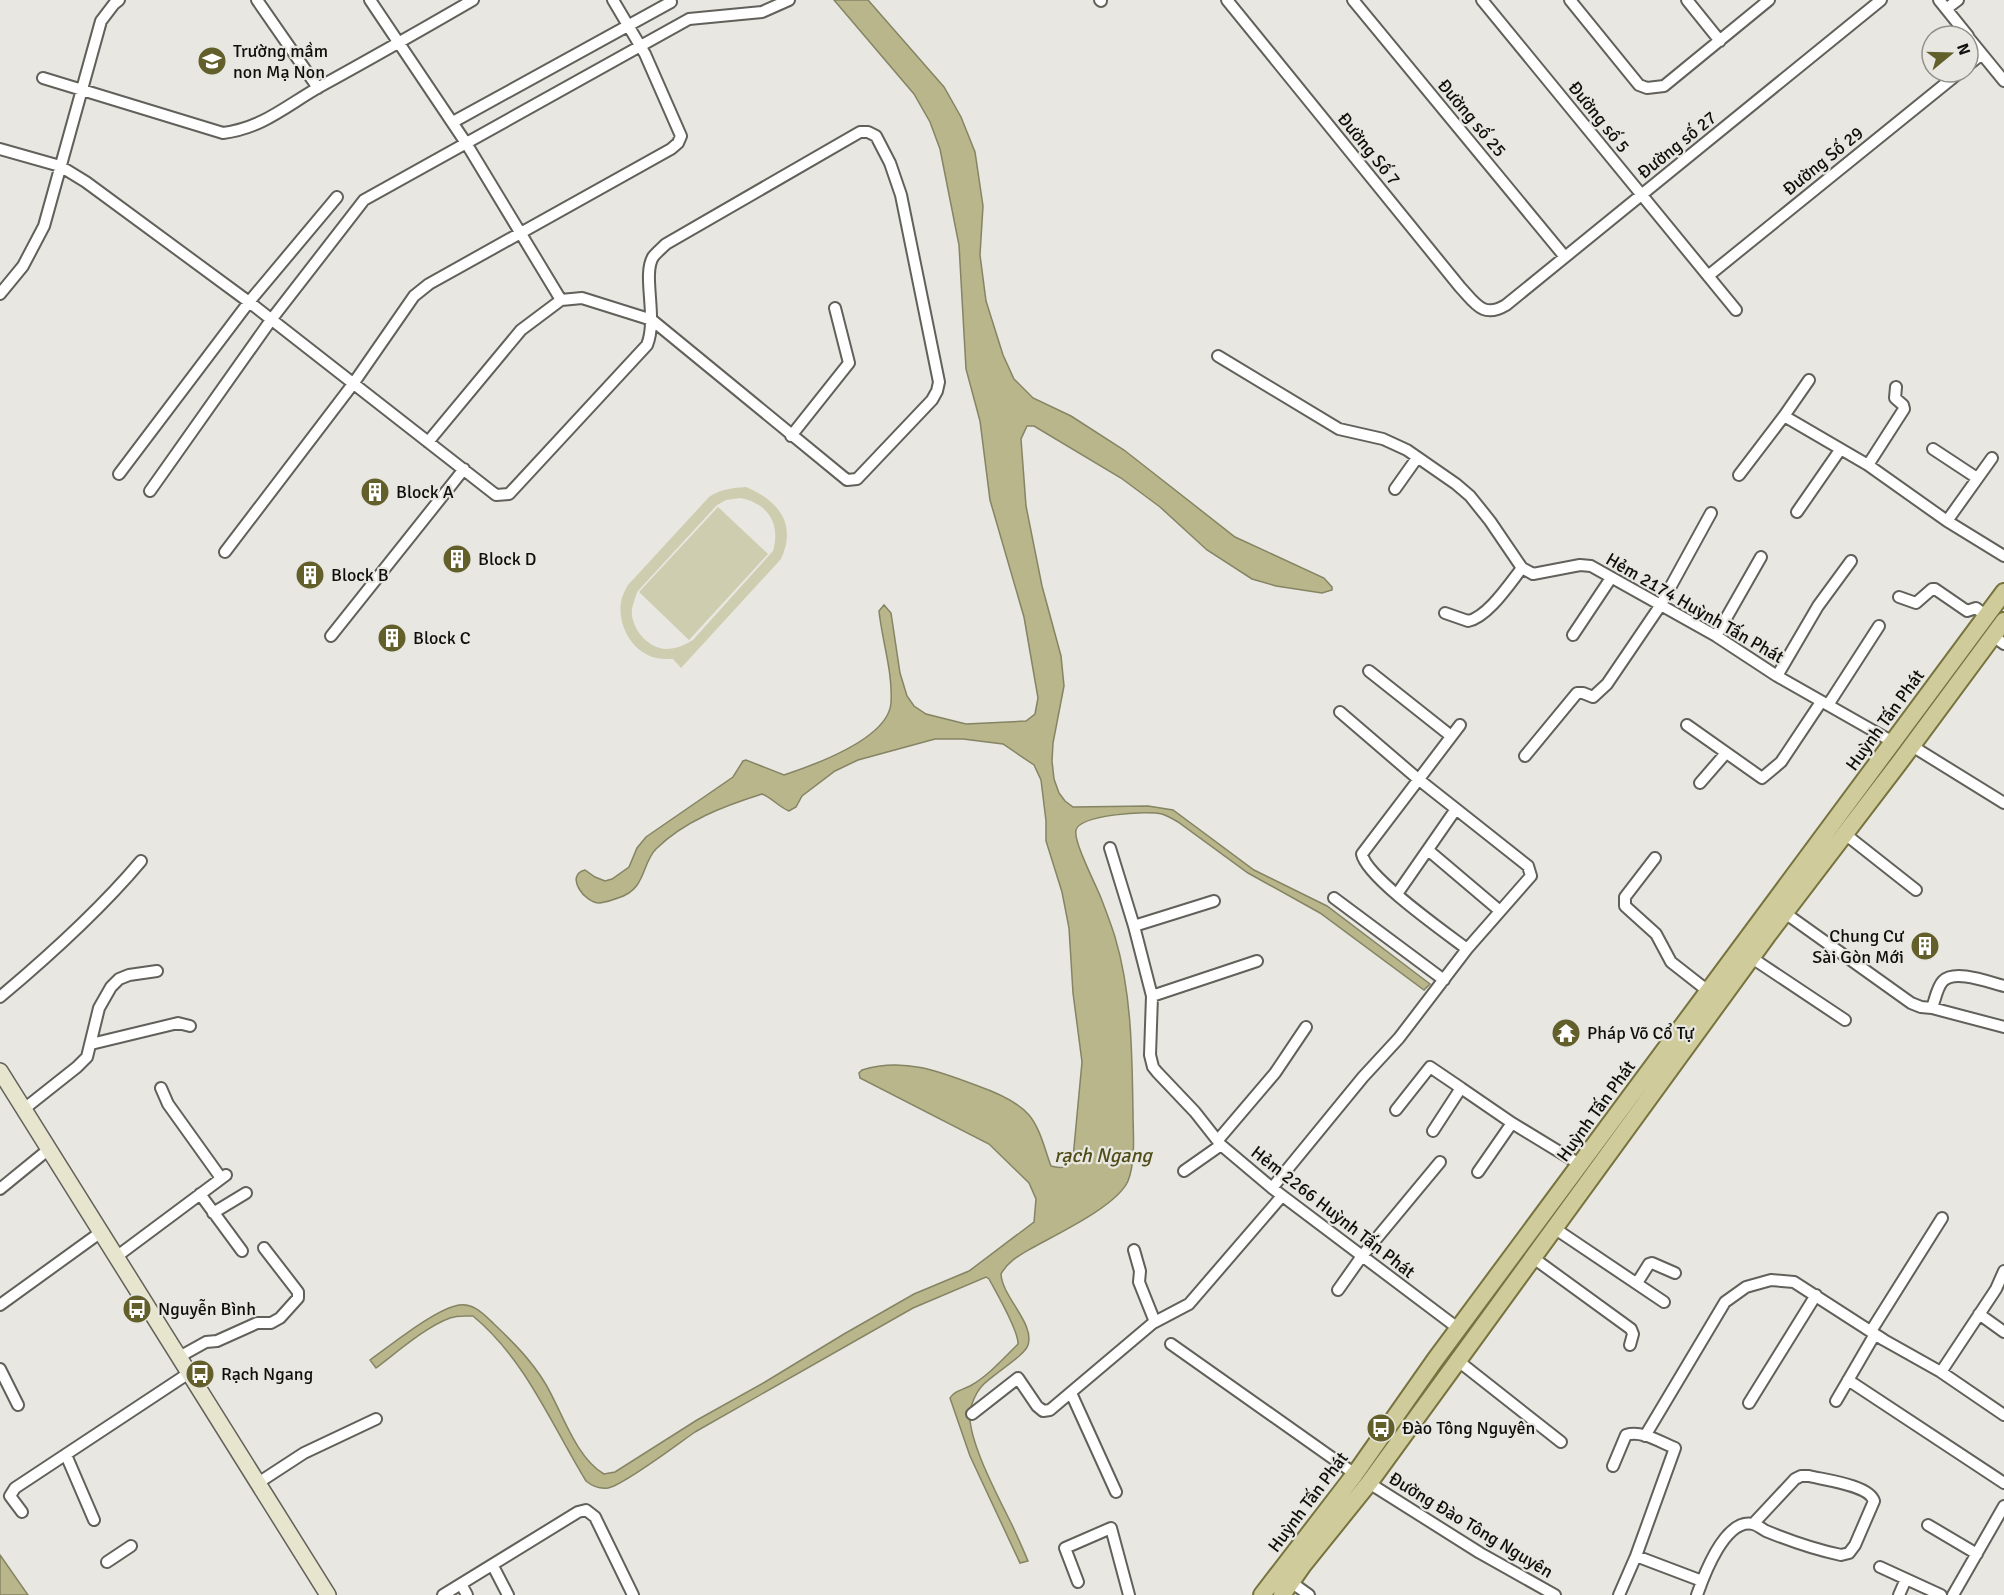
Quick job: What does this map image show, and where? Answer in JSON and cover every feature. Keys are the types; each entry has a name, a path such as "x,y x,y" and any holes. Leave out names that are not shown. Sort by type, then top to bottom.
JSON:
{"main road":[{"name":"Huỳnh Tấn Phát","path":"1262,1595 1362,1478 1457,1360 1554,1227 1656,1075 1708,991 2004,592"},
{"name":"Huỳnh Tấn Phát","path":"1287,1589 1459,1329 1581,1165 1752,958 1912,746 1999,640 2004,621"},
{"path":"1,1074 328,1595"}],"street":[{"path":"0,294 23,266 44,226 101,21 119,0"},
{"path":"257,0 318,88"},
{"path":"370,0 453,122 561,300"},
{"path":"43,78 223,133 241,131 256,126 473,0"},
{"path":"225,552 353,384 414,296 429,284 678,143 681,136 640,45 613,0"},
{"name":"Đường Số 7","path":"1227,0 1460,287 1480,308 1490,311"},
{"name":"Đường số 25","path":"1353,0 1565,257"},
{"name":"Đường số 5","path":"1482,0 1736,310"},
{"path":"1570,0 1639,84 1647,88 1664,86 1769,0"},
{"path":"1687,0 1720,41"},
{"name":"Đường số 27","path":"1490,311 1506,305 1881,0"},
{"path":"1939,0 1958,24"},
{"path":"1946,9 1958,0"},
{"path":"150,491 271,320 364,200 689,19 762,12 787,1"},
{"path":"453,122 671,2"},
{"path":"1980,51 2004,81"},
{"name":"Đường Số 29","path":"1708,276 1945,84"},
{"path":"0,149 60,165 95,189 249,303 496,495 509,494 643,351 650,338 652,320 649,272 652,258 666,244 860,132 868,132 876,136 890,163 902,195 939,382 932,400 860,477 854,481 847,480 652,320 582,298 572,297 561,300 521,330 428,442"},
{"path":"119,474 249,303 337,197"},
{"path":"791,436 849,363 835,308"},
{"path":"1218,356 1339,429 1383,439 1407,450 1470,496 1522,568 1479,617 1468,621 1445,613"},
{"path":"1739,475 1809,380"},
{"path":"1868,465 1904,409 1894,396 1896,387"},
{"path":"1784,416 1868,465 1947,521 2004,556"},
{"path":"1933,449 1977,478"},
{"path":"1797,512 1840,450"},
{"path":"1395,489 1417,458"},
{"path":"1947,521 1992,458"},
{"path":"331,636 464,469"},
{"path":"1525,756 1577,693 1593,697 1608,684 1660,606 1712,513"},
{"path":"1716,636 1761,556"},
{"path":"1777,676 1818,606 1851,561"},
{"name":"Hẻm 2174 Huỳnh Tấn Phát","path":"1522,568 1537,574 1586,565 1716,636 1777,676 1893,742"},
{"path":"1573,635 1611,578"},
{"path":"1899,597 1916,603 1935,589 1968,610 1976,608 1986,616"},
{"path":"1687,725 1761,778 1764,777 1781,762 1879,626"},
{"path":"1369,671 1451,736"},
{"path":"1272,1188 1363,1077 1399,1038 1467,949 1531,876 1528,866 1418,779 1340,712"},
{"path":"1460,725 1362,854 1363,861 1397,894 1467,949"},
{"path":"1912,746 2004,803"},
{"path":"1700,783 1726,753"},
{"path":"1397,894 1456,809"},
{"path":"1845,834 1916,890"},
{"name":"Hẻm 2266 Huỳnh Tấn Phát","path":"1110,848 1152,996 1151,1062 1157,1072 1195,1112 1220,1143 1272,1188 1459,1329"},
{"path":"1428,850 1500,911"},
{"path":"1655,858 1625,897 1625,906 1656,934 1671,962 1708,991"},
{"path":"0,997 119,887 141,861"},
{"path":"1334,898 1444,980"},
{"path":"1134,926 1214,901"},
{"path":"1785,913 1911,1003 2004,1027"},
{"path":"1752,958 1845,1020"},
{"path":"1152,996 1257,961"},
{"path":"24,1109 87,1057 99,1008 111,987 119,979 129,975 157,971"},
{"path":"1932,1008 1941,982 1949,977 1958,975 2004,986"},
{"path":"91,1044 178,1023 190,1026"},
{"path":"1184,1171 1220,1143 1275,1073 1306,1027"},
{"path":"1396,1110 1430,1067 1512,1123 1581,1165"},
{"path":"116,1257 224,1176 168,1104 161,1088"},
{"path":"1433,1131 1461,1088"},
{"path":"1478,1172 1512,1123"},
{"path":"0,1189 49,1149"},
{"path":"1338,1290 1362,1256 1440,1162"},
{"path":"213,1213 246,1193"},
{"path":"200,1194 242,1251"},
{"path":"972,1414 1018,1378 1037,1406 1043,1411 1050,1410 1155,1322 1189,1304 1282,1196"},
{"path":"1836,1401 1873,1332 1942,1218"},
{"path":"1554,1227 1664,1302"},
{"path":"0,1305 101,1232"},
{"path":"179,1358 206,1342 217,1341 257,1323 271,1323 280,1318 298,1298 298,1292 264,1248"},
{"path":"1134,1250 1140,1271 1139,1282 1155,1322"},
{"path":"1532,1257 1631,1329 1633,1334 1630,1345"},
{"path":"1637,1284 1649,1264 1652,1263 1675,1273"},
{"path":"1941,1372 1996,1289 2004,1271"},
{"path":"1645,1436 1725,1302 1746,1287 1771,1280 1794,1282 1941,1372 2004,1415"},
{"path":"1749,1403 1816,1295"},
{"path":"1979,1314 2004,1332"},
{"name":"Đường Đào Tông Nguyên","path":"1171,1344 1362,1478 1480,1553 1555,1595"},
{"path":"1457,1360 1561,1442"},
{"path":"0,1370 18,1405"},
{"path":"22,1512 10,1496 15,1488 189,1373"},
{"path":"1848,1380 2004,1484"},
{"path":"1071,1394 1116,1492"},
{"path":"258,1483 304,1453 376,1419"},
{"path":"1613,1466 1626,1435 1641,1434 1675,1448 1636,1556 1619,1595"},
{"path":"66,1455 94,1520"},
{"path":"1697,1595 1708,1564 1730,1532 1740,1526 1753,1524 1840,1555 1849,1553 1855,1545 1874,1501 1872,1495 1863,1489 1801,1476 1795,1479 1753,1524"},
{"path":"1953,1595 2004,1506"},
{"path":"443,1595 578,1512 586,1510 595,1517 633,1595"},
{"path":"1928,1525 1977,1554"},
{"path":"1078,1582 1065,1548 1111,1528 1129,1595"},
{"path":"107,1562 131,1546"},
{"path":"1636,1556 1702,1581"},
{"path":"493,1566 508,1595"},
{"path":"1880,1567 1941,1595"},
{"path":"1899,1595 1906,1578"},
{"path":"461,1584 467,1595"},
{"path":"1287,1589 1309,1595"}],"green space":[{"path":"746,487 768,499 782,515 787,535 781,559 681,668 673,659 656,658 646,654 629,638 623,625 621,602 628,585 709,497 731,488","holes":["740,498 750,501 770,516 775,532 773,551 693,640 670,649 660,648 648,642 639,633 633,621 632,609 637,592 717,505 726,500"]},
{"path":"718,507 768,554 689,640 639,592"}],"water":[{"name":"rạch Ngang","path":"834,0 868,0 944,87 961,117 975,152 983,206 980,255 986,301 1003,355 1014,379 1033,398 1071,416 1124,450 1235,537 1324,578 1332,587 1332,590 1322,593 1276,586 1252,579 1207,550 1160,507 1121,478 1034,426 1027,426 1021,439 1026,506 1042,586 1061,656 1064,686 1053,743 1052,761 1054,779 1059,793 1073,807 1148,806 1173,810 1254,870 1327,906 1430,984 1424,990 1320,913 1248,873 1178,822 1162,814 1143,813 1101,817 1080,825 1076,830 1081,853 1113,932 1125,980 1131,1046 1133,1156 1128,1181 1112,1200 1085,1219 1019,1256 1007,1265 1001,1274 1007,1292 1027,1328 1028,1345 1021,1355 979,1389 970,1412 970,1424 985,1470 1028,1561 1020,1563 970,1456 950,1398 956,1392 983,1377 1018,1344 1002,1302 986,1277 913,1308 695,1432 638,1472 608,1488 596,1487 586,1481 523,1373 492,1333 473,1316 456,1316 441,1322 412,1340 376,1368 370,1360 446,1309 461,1305 472,1307 490,1320 534,1367 585,1457 604,1474 615,1472 697,1420 914,1294 969,1271 1034,1222 1036,1199 1029,1183 989,1144 860,1078 859,1073 862,1070 877,1066 906,1065 949,1075 991,1091 1012,1101 1033,1120 1051,1166 1064,1167 1073,1158 1082,1062 1073,993 1069,928 1062,892 1046,841 1041,780 1034,765 1003,744 963,739 935,739 858,760 835,771 802,796 796,807 789,811 762,794 719,809 692,822 656,849 634,889 616,899 600,903 594,902 583,894 577,883 576,877 585,870 605,881 629,867 637,848 646,837 733,777 743,761 746,760 784,775 848,749 877,728 887,716 891,703 890,680 879,611 884,605 891,613 900,673 907,696 914,706 926,714 966,724 1026,721 1035,714 1038,698 1024,617 990,500 980,421 966,369 959,245 940,149 930,122 914,94"},
{"path":"0,1555 28,1595 0,1595"}],"place":[{"name":"Trường mầm non Mạ Non","path":"212,61"},
{"name":"Block A","path":"375,492"},
{"name":"Block D","path":"457,559"},
{"name":"Block B","path":"310,575"},
{"name":"Block C","path":"392,638"},
{"name":"Chung Cư Sài Gòn Mới","path":"1925,946"},
{"name":"Pháp Võ Cổ Tự","path":"1566,1033"},
{"name":"Nguyễn Bình","path":"137,1309"},
{"name":"Rạch Ngang","path":"200,1374"},
{"name":"Đào Tông Nguyên","path":"1381,1428"}]}
